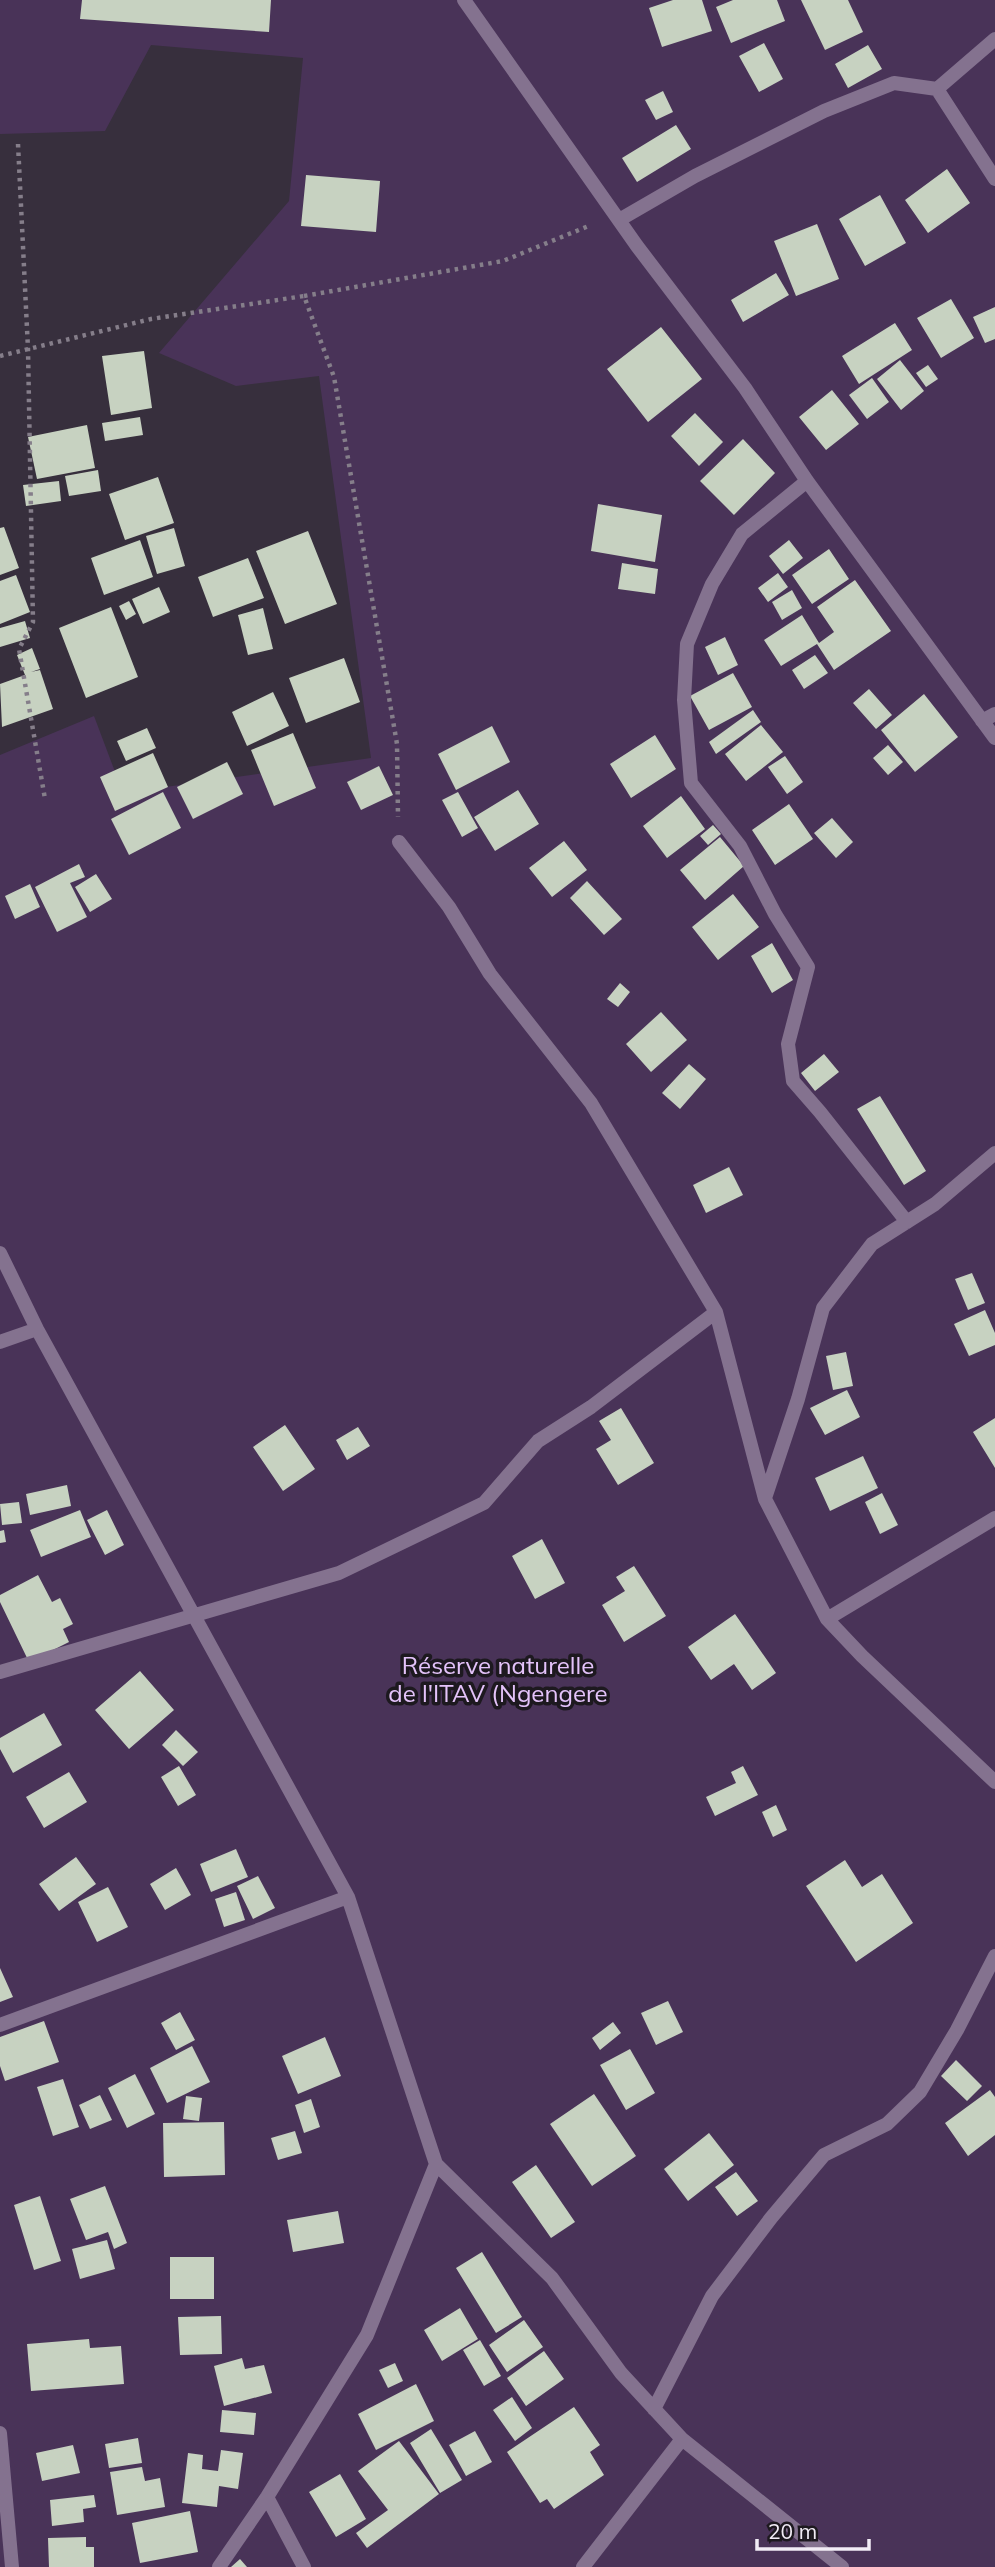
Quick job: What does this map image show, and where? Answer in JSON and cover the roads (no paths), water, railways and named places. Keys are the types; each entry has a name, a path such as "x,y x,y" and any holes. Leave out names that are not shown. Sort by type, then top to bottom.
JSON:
{"street":[{"path":"464,0 619,220 745,388 807,481 988,718 995,738"},
{"path":"619,220 695,176 824,111 894,83 937,89 995,39"},
{"path":"937,89 995,179"},
{"path":"807,481 742,534 712,584 687,644 684,700 691,783 740,846 775,914 807,967 788,1044 793,1081 907,1222"},
{"path":"399,842 449,906 490,974 591,1103 716,1312 765,1499 827,1619 862,1656 995,1782"},
{"path":"765,1499 798,1399 823,1308 872,1244 935,1204 995,1153"},
{"path":"0,1253 37,1329 132,1500 191,1615 348,1897 436,2164 552,2278 621,2372 682,2439 842,2567"},
{"path":"0,1672 339,1573 484,1503 538,1441 591,1408 716,1312"},
{"path":"0,1342 37,1329"},
{"path":"827,1619 995,1518"},
{"path":"0,2025 348,1897"},
{"path":"654,2409 712,2296 771,2218 824,2155 887,2124 920,2092 957,2030 995,1956"},
{"path":"219,2567 267,2497 367,2335 436,2164"},
{"path":"0,2432 12,2567"},
{"path":"583,2567 682,2439"},
{"path":"267,2497 304,2567"}],"park label":[{"name":"Réserve naturelle de l'ITAV (Ngengere","path":"498,1680"}]}
